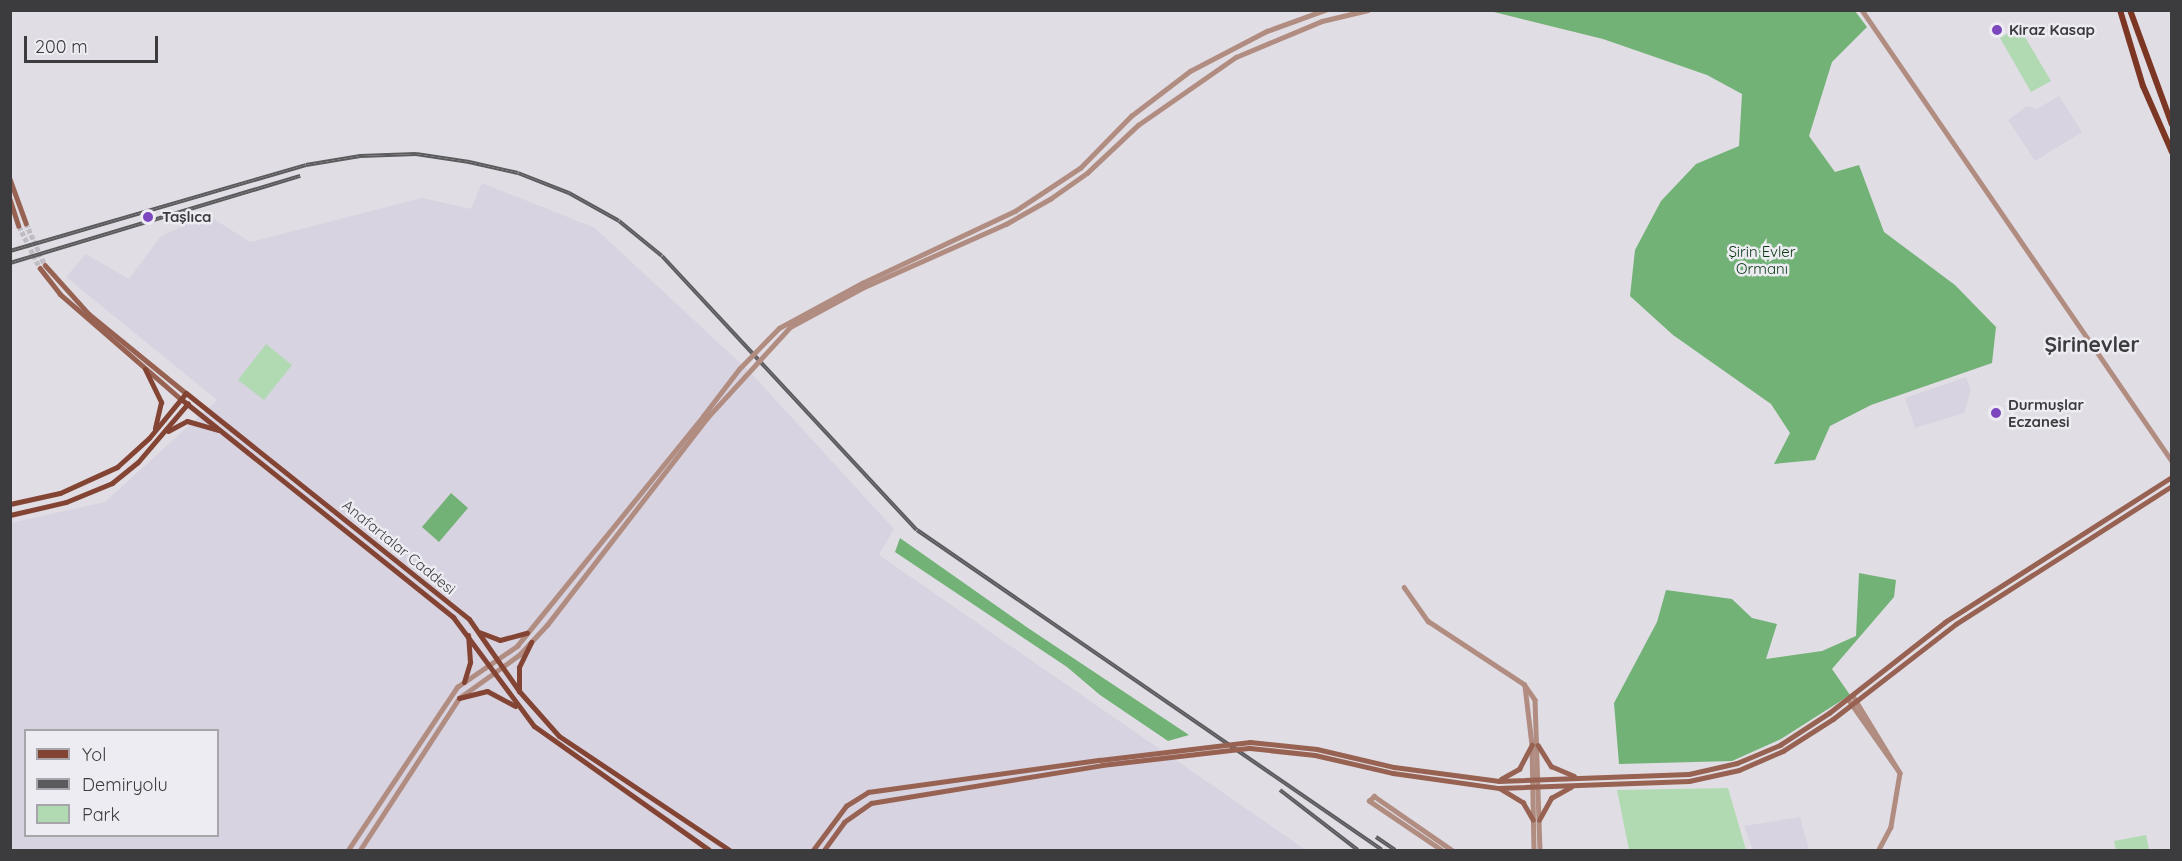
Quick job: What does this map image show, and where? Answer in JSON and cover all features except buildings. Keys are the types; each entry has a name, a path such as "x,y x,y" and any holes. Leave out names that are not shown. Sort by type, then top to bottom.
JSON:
{"highway":[{"path":"2120,10 2143,86 2172,152"},
{"path":"2130,10 2150,75 2172,125"}],"main road":[{"path":"10,179 26,223"},
{"path":"10,199 19,226"},
{"name":"Anafartalar Caddesi","path":"709,850 578,761 519,710 468,633 429,596 145,369 60,294 42,267 89,314 392,555 479,632 519,691 559,736 729,850"},
{"path":"145,369 161,402 153,434"},
{"path":"10,504 60,494 96,479 153,434 186,393"},
{"path":"10,515 66,502 112,483 158,440 192,398"},
{"path":"158,440 187,421 226,434"},
{"path":"1393,770 1499,781 1689,774 1737,763 1780,745 1850,697 1960,612 2172,477"},
{"path":"813,850 838,814 868,792 1101,763 1250,748 1315,755 1499,788 1689,780 1739,770 1783,751 1854,703 1973,613 2172,486"},
{"path":"479,632 500,640 528,633"},
{"path":"464,682 470,662 468,633"},
{"path":"519,691 519,667 531,642"},
{"path":"459,698 487,691 519,710"},
{"path":"1499,781 1519,769 1535,745 1551,766 1582,778"},
{"path":"824,850 844,822 871,803 1101,763"},
{"path":"1499,788 1523,802 1536,820 1551,798 1574,786"}],"street":[{"path":"348,850 464,682 528,633 705,417 790,327 862,286 1015,211 1080,168 1131,116 1191,71 1267,31 1325,10"},
{"path":"862,286 1006,224 1050,199 1087,173 1146,119 1236,57 1322,21 1368,10"},
{"path":"1862,10 2172,460"},
{"path":"360,850 459,698 531,642 610,548 705,417"},
{"path":"1404,587 1428,621 1524,684 1535,745 1534,850"},
{"path":"1850,697 1900,772 1891,827 1879,850"},
{"path":"1441,850 1369,801 1374,796 1452,850"},
{"path":"1536,820 1540,850"}],"shaded area":[{"path":"2059,96 2082,132 2035,161 2008,120 2027,106 2037,109"},
{"path":"482,183 595,228 752,374 894,529 879,555 1306,850 11,850 10,523 105,502 217,400 66,277 86,254 129,279 160,237 206,214 250,242 422,198 471,209"},
{"path":"1966,377 1971,390 1964,413 1915,428 1905,398"},
{"path":"1800,817 1809,850 1753,850 1744,826"}],"green space":[{"name":"Şirin Evler Ormanı","path":"1490,11 1855,11 1867,27 1832,62 1809,136 1835,172 1859,165 1884,232 1955,285 1996,327 1992,363 1871,405 1830,426 1815,460 1774,464 1790,433 1771,404 1673,335 1630,296 1635,250 1661,201 1696,164 1739,146 1742,94 1707,75 1603,39"},
{"path":"2019,27 2051,81 2031,92 2000,38"},
{"path":"266,344 292,365 264,400 238,380"},
{"path":"451,493 468,508 439,542 422,527"},
{"path":"900,538 1028,628 1189,735 1168,741 1100,695 1067,667 895,552"},
{"path":"1859,573 1896,580 1894,597 1832,669 1850,695 1781,739 1732,761 1619,764 1614,703 1657,622 1666,590 1732,599 1752,618 1777,624 1766,659 1822,651 1856,636"},
{"path":"1728,788 1746,850 1629,850 1617,790"},
{"path":"2146,835 2149,850 2116,850 2114,841"}],"tunnel":[{"path":"26,223 45,265"},
{"path":"19,226 40,268"}],"railway":[{"path":"10,251 306,165 360,156 416,154 469,162 518,173 569,193 619,221 662,256 917,530 1382,850"},
{"path":"10,263 300,176"},
{"path":"1280,790 1358,850"},
{"path":"1376,837 1395,850"}],"place":[{"name":"Kiraz Kasap","path":"1997,30"},
{"name":"Taşlıca","path":"148,217"},
{"name":"Durmuşlar Eczanesi","path":"1996,413"}],"district":[{"name":"Şirinevler","path":"2092,344"}]}
